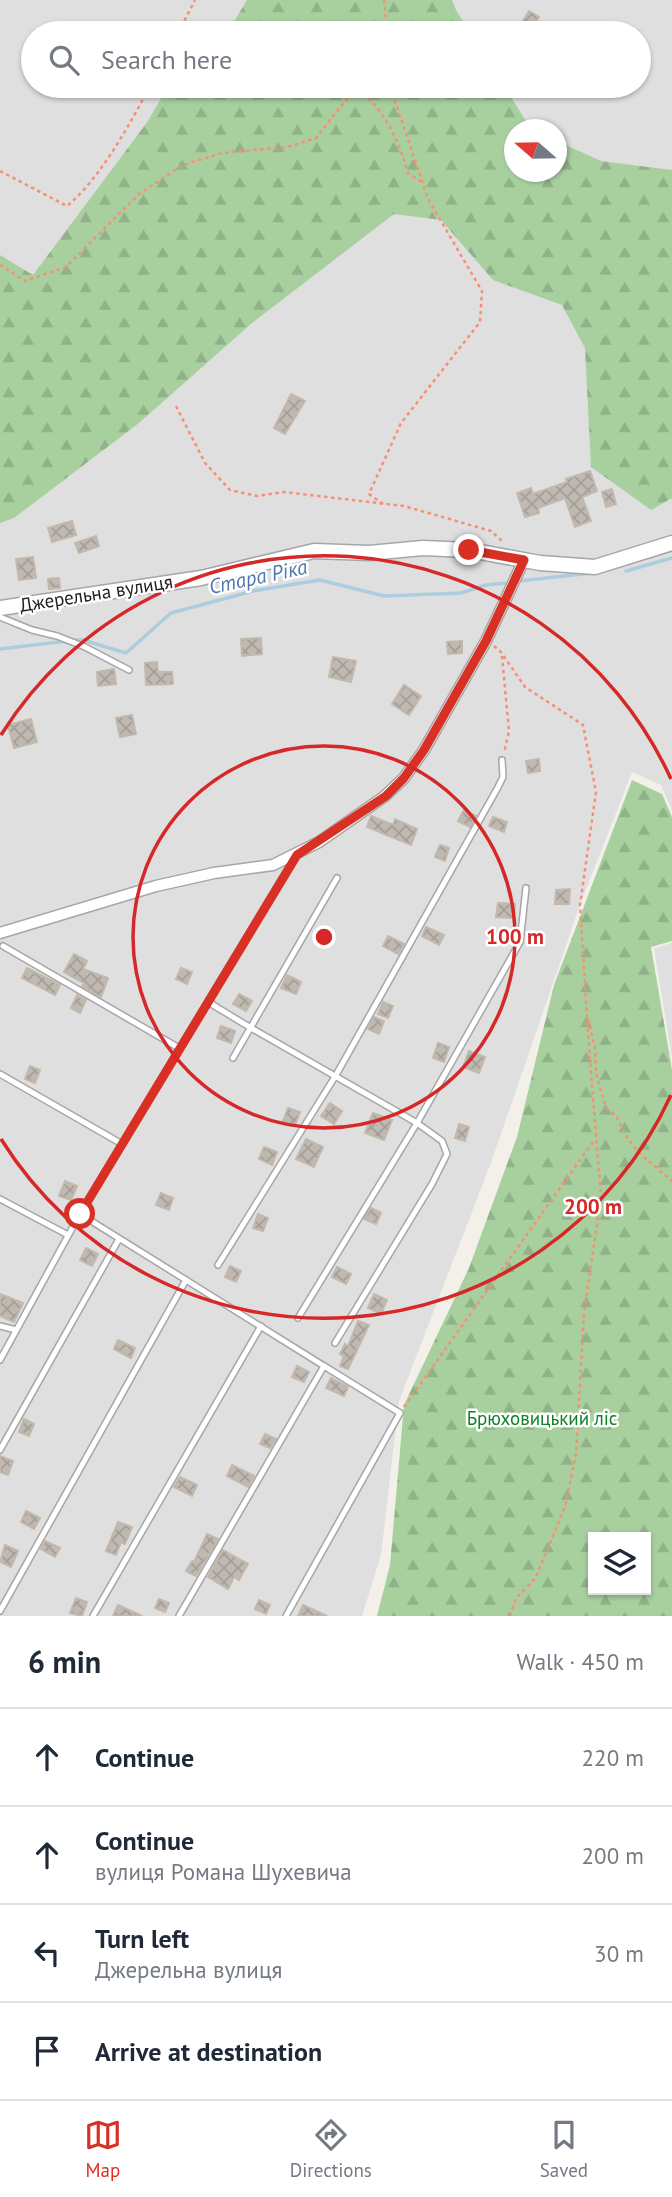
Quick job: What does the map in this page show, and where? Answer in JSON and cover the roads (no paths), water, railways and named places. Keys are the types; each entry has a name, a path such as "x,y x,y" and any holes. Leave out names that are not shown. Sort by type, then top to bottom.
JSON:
{"street":[{"name":"Джерельна вулиця","path":"0,608 201,578 314,551 369,553 423,548 469,550 521,566 595,567 672,543"},
{"path":"0,933 156,886 273,864 297,855 386,796 404,778 424,750 486,641 521,566"}],"lane":[{"path":"0,617 32,630 66,639 129,670"},
{"path":"218,1265 336,1075 497,789 503,777 502,760"},
{"path":"0,1360 80,1214 297,855"},
{"path":"233,1058 337,878"},
{"path":"298,1318 417,1123 520,942 526,888"},
{"path":"3,946 179,1048"},
{"path":"209,999 213,1005 251,1028 417,1123 442,1141 447,1154 432,1184 335,1343"},
{"path":"0,1074 122,1144"},
{"path":"0,1199 68,1235"},
{"path":"80,1214 400,1413 286,1616"},
{"path":"0,1450 119,1239"},
{"path":"0,1611 186,1280"},
{"path":"0,1326 16,1330"},
{"path":"93,1616 261,1326"},
{"path":"180,1616 324,1366"}],"waterway":[{"name":"Стара Ріка","path":"626,571 672,558"},
{"name":"Стара Ріка","path":"519,581 592,573"},
{"name":"Стара Ріка","path":"74,640 83,640 126,653 171,613 253,591 320,580 384,596 461,593 486,585 506,583"},
{"name":"Стара Ріка","path":"0,649 67,641"}],"park label":[{"name":"Брюховицький ліс","path":"542,1418"}]}
